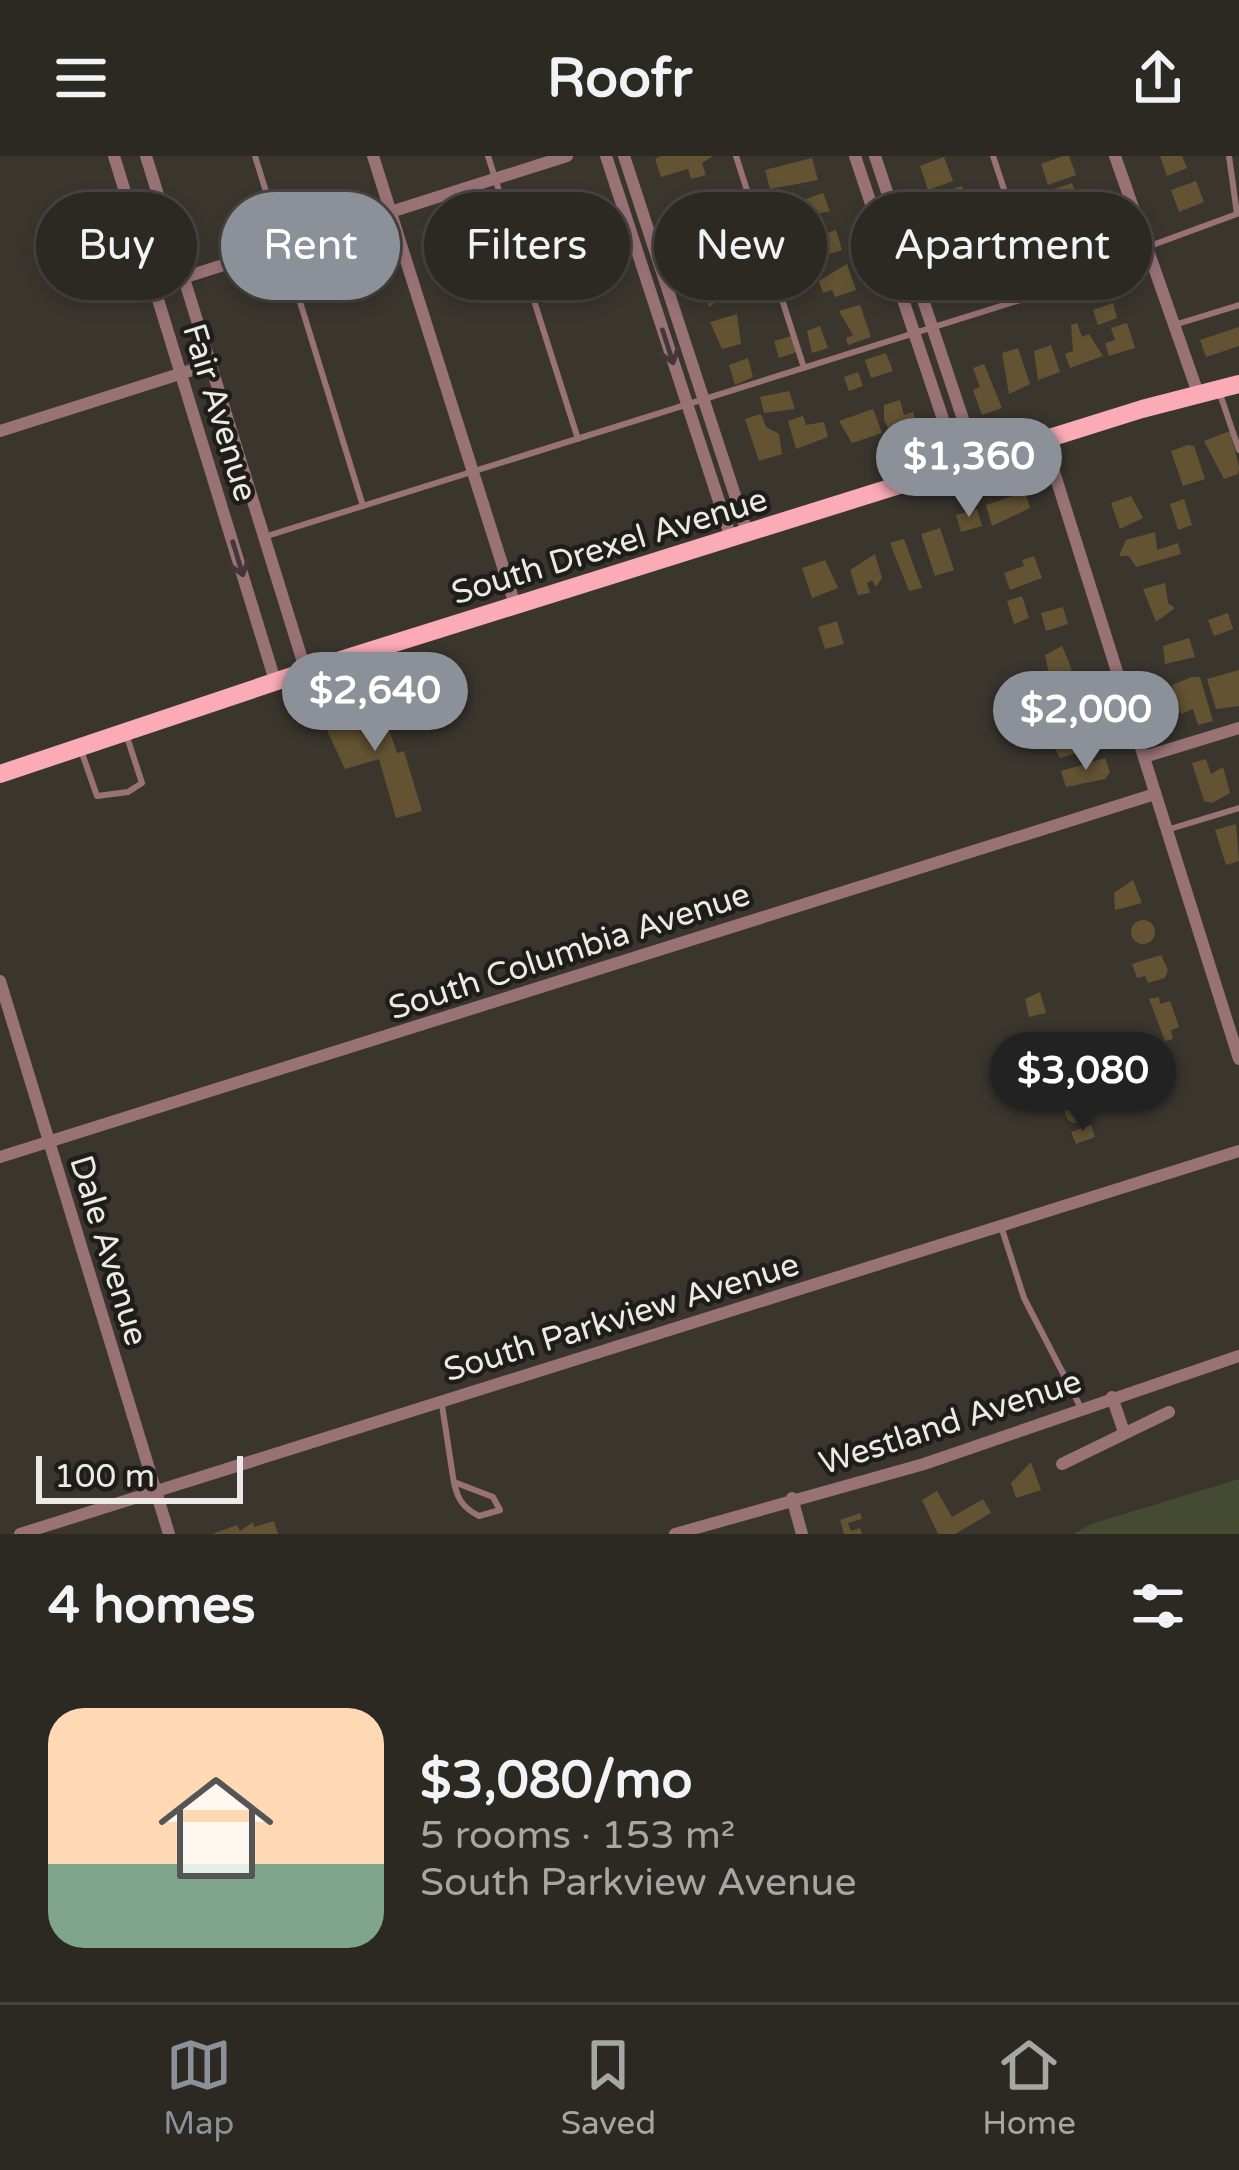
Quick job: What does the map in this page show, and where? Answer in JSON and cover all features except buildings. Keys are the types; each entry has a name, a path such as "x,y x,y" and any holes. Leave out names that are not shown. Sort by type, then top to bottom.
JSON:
{"main road":[{"name":"South Drexel Avenue","path":"0,774 515,605 1239,384"}],"street":[{"name":"Fair Avenue","path":"114,156 125,192"},
{"name":"Fair Avenue","path":"146,156 157,192"},
{"path":"373,156 384,192"},
{"path":"400,207 567,156"},
{"path":"606,156 687,405 739,535"},
{"path":"624,156 654,248"},
{"path":"855,156 867,192"},
{"path":"875,156 887,192"},
{"path":"1115,156 1128,192"},
{"path":"400,241 515,605"},
{"path":"1152,262 1174,326 1209,393"},
{"name":"Fair Avenue","path":"158,300 276,684"},
{"name":"Fair Avenue","path":"191,300 306,672"},
{"path":"671,300 704,400 739,535"},
{"path":"904,300 968,464"},
{"path":"924,300 968,464"},
{"path":"0,413 3,431 211,364"},
{"path":"1044,440 1239,1059"},
{"path":"1144,757 1239,728"},
{"name":"South Columbia Avenue","path":"0,1157 1155,794"},
{"name":"Dale Avenue","path":"0,981 169,1534"},
{"name":"South Parkview Avenue","path":"20,1534 1239,1151"},
{"name":"Westland Avenue","path":"675,1534 924,1464 1239,1356"},
{"path":"1112,1397 1124,1432"},
{"path":"1062,1464 1169,1412"},
{"path":"792,1498 802,1534"}],"lane":[{"path":"255,156 266,192"},
{"path":"488,156 578,439"},
{"path":"736,156 804,368"},
{"path":"992,156 1004,192"},
{"path":"1152,252 1238,214 1229,156"},
{"path":"646,280 654,278"},
{"path":"299,300 364,506"},
{"path":"264,537 1023,300"},
{"path":"1174,326 1239,304"},
{"path":"1209,393 1239,450"},
{"path":"80,748 97,796 128,792 142,783 126,734"},
{"path":"1166,830 1239,808"},
{"path":"1001,1226 1024,1298 1081,1408"},
{"path":"441,1401 454,1482 469,1511 484,1516 500,1510 493,1497 454,1482"}],"green space":[{"path":"1239,1479 1239,1534 1074,1534 1091,1524"}]}
